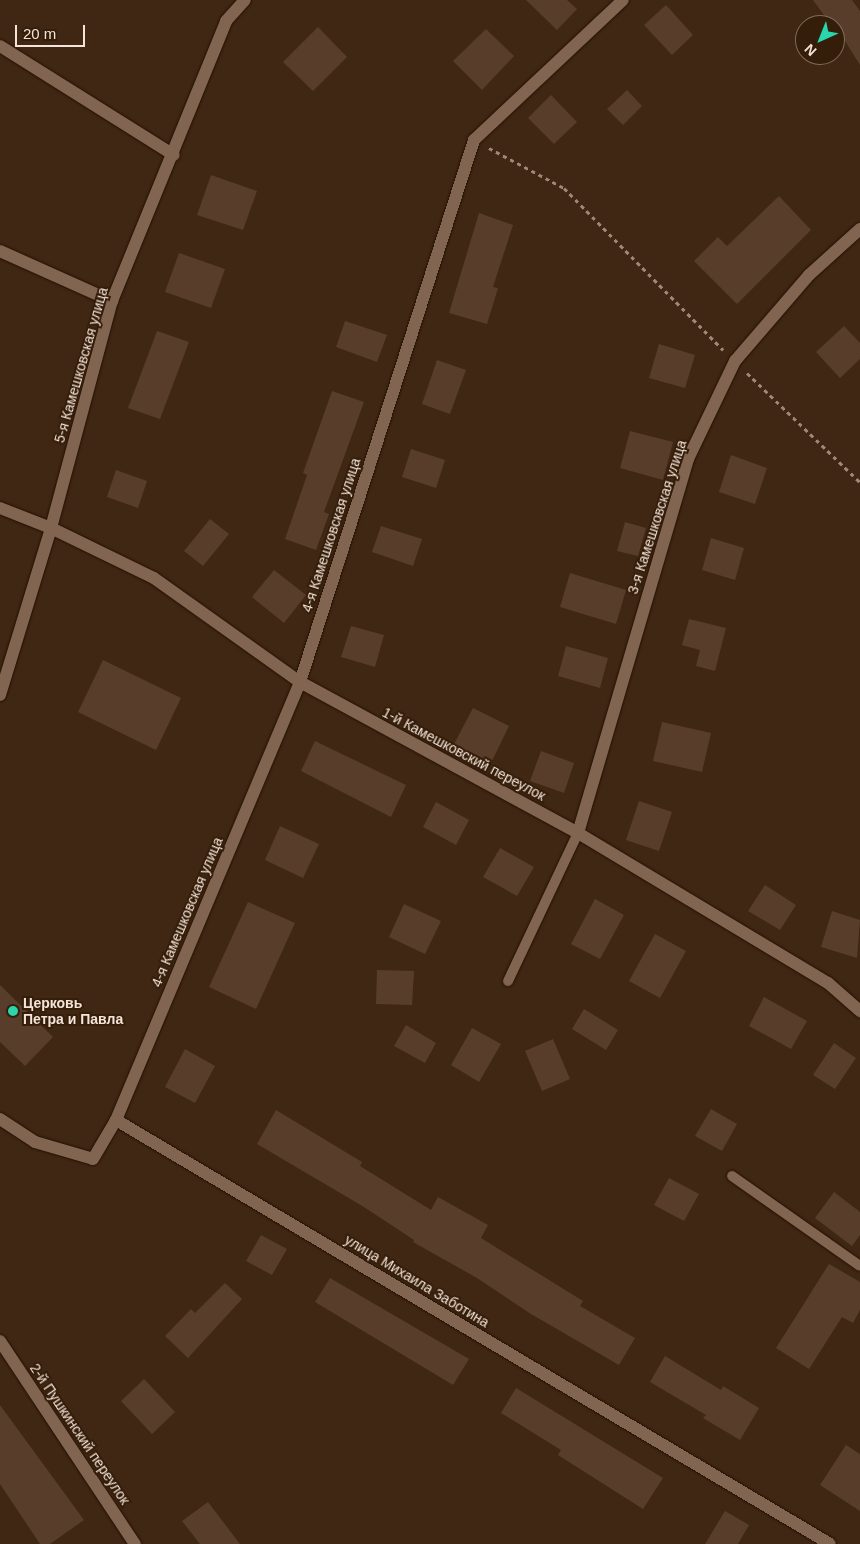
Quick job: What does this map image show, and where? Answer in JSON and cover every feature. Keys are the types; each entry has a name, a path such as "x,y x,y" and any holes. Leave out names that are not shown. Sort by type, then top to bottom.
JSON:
{"street":[{"name":"5-я Камешковская улица","path":"0,695 51,528 112,301 174,154 226,21 245,0"},
{"name":"4-я Камешковская улица","path":"116,1120 300,682 474,140 623,0"},
{"path":"0,46 174,154"},
{"name":"3-я Камешковская улица","path":"578,833 688,459 734,361 809,275 860,228"},
{"path":"0,251 112,301"},
{"name":"1-й Камешковский переулок","path":"0,508 51,528 154,578 300,682 578,833 828,983 860,1011"},
{"path":"0,1119 36,1142 93,1159 116,1120"},
{"name":"улица Михаила Заботина","path":"116,1120 830,1544"},
{"name":"2-й Пушкинский переулок","path":"0,1341 135,1544"}],"lane":[{"path":"508,980 578,833"},
{"path":"732,1176 860,1266"}],"path":[{"path":"474,140 564,188 734,361 860,482"}],"building":[{"path":"526,0 567,0 577,9 557,30"},
{"path":"813,0 852,0 860,11 860,65 845,41 845,15 824,15"},
{"path":"666,5 693,35 672,55 644,25"},
{"path":"318,27 347,57 313,91 283,62"},
{"path":"486,29 514,56 482,90 453,61"},
{"path":"627,90 642,106 623,125 607,109"},
{"path":"551,95 577,122 554,144 528,118"},
{"path":"211,175 257,191 243,230 197,215"},
{"path":"779,196 811,230 737,304 694,261 718,237 727,246"},
{"path":"479,213 513,225 493,287 498,288 487,324 449,313"},
{"path":"179,253 225,269 211,308 165,292"},
{"path":"345,321 387,335 377,362 336,347"},
{"path":"844,326 860,343 860,359 840,378 816,352"},
{"path":"157,331 189,342 160,419 128,408"},
{"path":"659,344 695,355 685,388 649,378"},
{"path":"437,360 466,370 450,414 422,404"},
{"path":"332,391 364,402 324,512 329,514 316,550 285,539 307,475 303,473"},
{"path":"630,431 673,442 663,480 620,468"},
{"path":"411,449 445,460 436,488 402,477"},
{"path":"731,455 767,468 755,504 719,492"},
{"path":"116,470 147,481 138,508 107,497"},
{"path":"210,519 229,534 203,566 184,551"},
{"path":"625,522 646,528 638,556 617,551"},
{"path":"381,526 422,539 413,566 372,552"},
{"path":"711,538 744,548 735,580 702,570"},
{"path":"274,570 306,595 284,623 252,597"},
{"path":"570,573 626,590 616,624 560,607"},
{"path":"689,619 726,628 715,671 696,666 700,650 682,645"},
{"path":"351,626 384,635 375,667 341,657"},
{"path":"566,646 608,658 600,688 558,676"},
{"path":"103,660 181,698 156,750 78,712"},
{"path":"473,708 509,726 491,763 454,744"},
{"path":"662,722 711,733 702,772 653,761"},
{"path":"315,741 406,785 391,817 301,771"},
{"path":"541,751 574,763 564,793 530,781"},
{"path":"639,801 672,812 659,851 626,840"},
{"path":"436,802 469,820 456,845 423,827"},
{"path":"280,826 319,844 303,878 265,860"},
{"path":"500,848 534,867 517,896 483,877"},
{"path":"765,885 796,905 780,930 748,911"},
{"path":"595,899 624,915 600,959 571,944"},
{"path":"248,902 295,923 256,1009 209,987"},
{"path":"404,904 441,921 425,954 389,937"},
{"path":"832,911 860,920 857,958 821,947"},
{"path":"655,934 686,951 660,998 629,981"},
{"path":"377,970 414,971 412,1005 376,1004"},
{"name":"Церковь Петра и Павла","path":"0,985 53,1037 25,1066 0,1042"},
{"path":"764,997 807,1021 791,1049 749,1026"},
{"path":"584,1009 618,1030 606,1050 572,1029"},
{"path":"406,1025 436,1043 425,1063 394,1046"},
{"path":"472,1028 501,1044 479,1082 451,1065"},
{"path":"553,1039 570,1079 542,1091 525,1051"},
{"path":"834,1043 856,1058 835,1089 813,1075"},
{"path":"185,1049 215,1066 195,1103 165,1087"},
{"path":"711,1109 737,1124 722,1151 695,1136"},
{"path":"276,1110 362,1162 360,1166 431,1210 438,1197 488,1225 481,1238 583,1301 580,1306 635,1338 619,1365 531,1314 477,1278 413,1242 414,1240 364,1207 257,1144"},
{"path":"669,1178 699,1194 684,1221 654,1205"},
{"path":"834,1192 860,1212 860,1235 852,1246 815,1218"},
{"path":"261,1235 287,1249 272,1275 246,1261"},
{"path":"829,1264 860,1282 860,1310 853,1323 842,1317 809,1369 776,1348"},
{"path":"330,1278 469,1359 453,1385 315,1302"},
{"path":"225,1283 242,1299 188,1358 165,1336 191,1309 195,1313"},
{"path":"665,1356 721,1390 723,1386 759,1408 740,1440 703,1418 706,1415 650,1382"},
{"path":"144,1379 175,1412 152,1434 121,1401"},
{"path":"516,1388 663,1478 643,1509 558,1455 561,1450 501,1413"},
{"path":"0,1405 84,1520 50,1544 40,1544 0,1484"},
{"path":"846,1445 860,1454 860,1511 820,1485"},
{"path":"208,1502 240,1544 200,1544 182,1521"},
{"path":"725,1511 749,1525 738,1544 705,1544"}],"place":[{"name":"Церковь Петра и Павла","path":"13,1011"}]}
